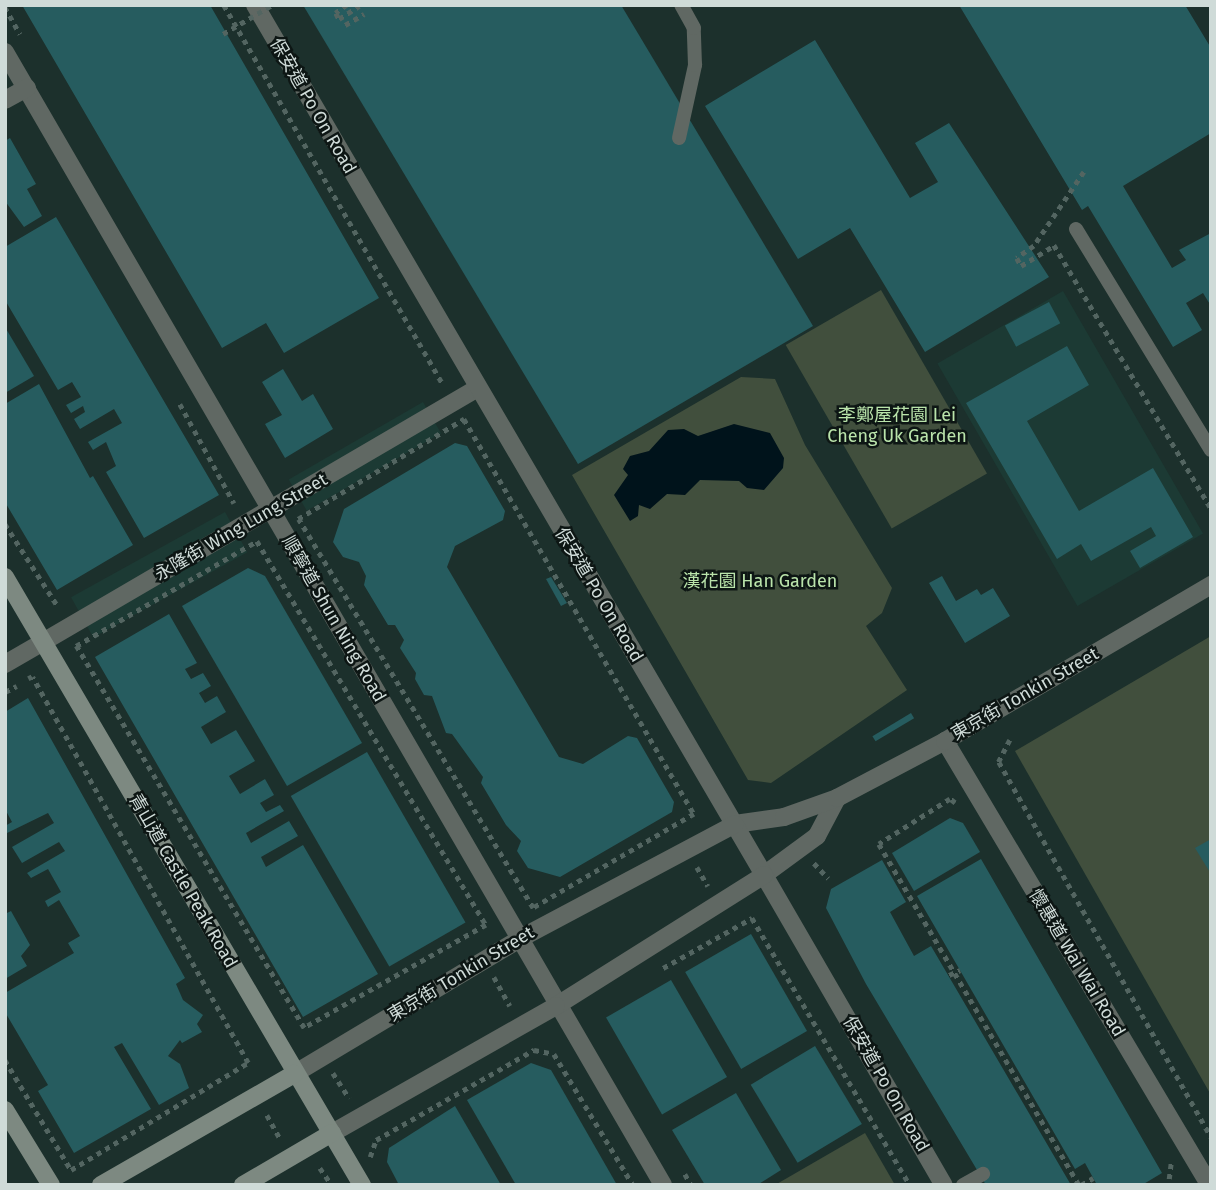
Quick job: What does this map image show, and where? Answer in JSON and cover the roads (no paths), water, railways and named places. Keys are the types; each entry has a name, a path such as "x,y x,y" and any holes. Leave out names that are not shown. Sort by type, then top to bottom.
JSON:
{"main road":[{"name":"青山道 Castle Peak Road","path":"5,577 362,1185"},
{"name":"東京街 Tonkin Street","path":"101,1185 294,1073"},
{"path":"5,1110 51,1185"},
{"path":"243,1185 332,1133"}],"street":[{"name":"保安道 Po On Road","path":"254,5 476,389 735,824 944,1185"},
{"name":"順寧道 Shun Ning Road","path":"5,52 521,938 556,1006 663,1185"},
{"path":"5,100 27,88"},
{"name":"永隆街 Wing Lung Street","path":"5,664 476,389"},
{"name":"東京街 Tonkin Street","path":"294,1073 521,938 735,824 785,817 837,798 945,741 1211,585"},
{"name":"懷惠道 Wai Wai Road","path":"945,741 1209,1184"},
{"path":"332,1133 556,1006 764,875 817,836 837,798"}],"lane":[{"path":"679,138 695,65 695,28 681,5"},
{"path":"1076,229 1211,450"},
{"path":"963,1185 983,1174"}],"water":[{"path":"734,424 770,433 784,458 783,468 764,490 747,488 739,481 700,480 685,495 667,494 650,509 639,505 638,516 630,521 614,495 628,475 623,469 630,456 649,451 668,430 684,429 698,436"}],"park label":[{"name":"李鄭屋花園 Lei Cheng Uk Garden","path":"897,426"},
{"name":"漢花園 Han Garden","path":"760,581"}]}
